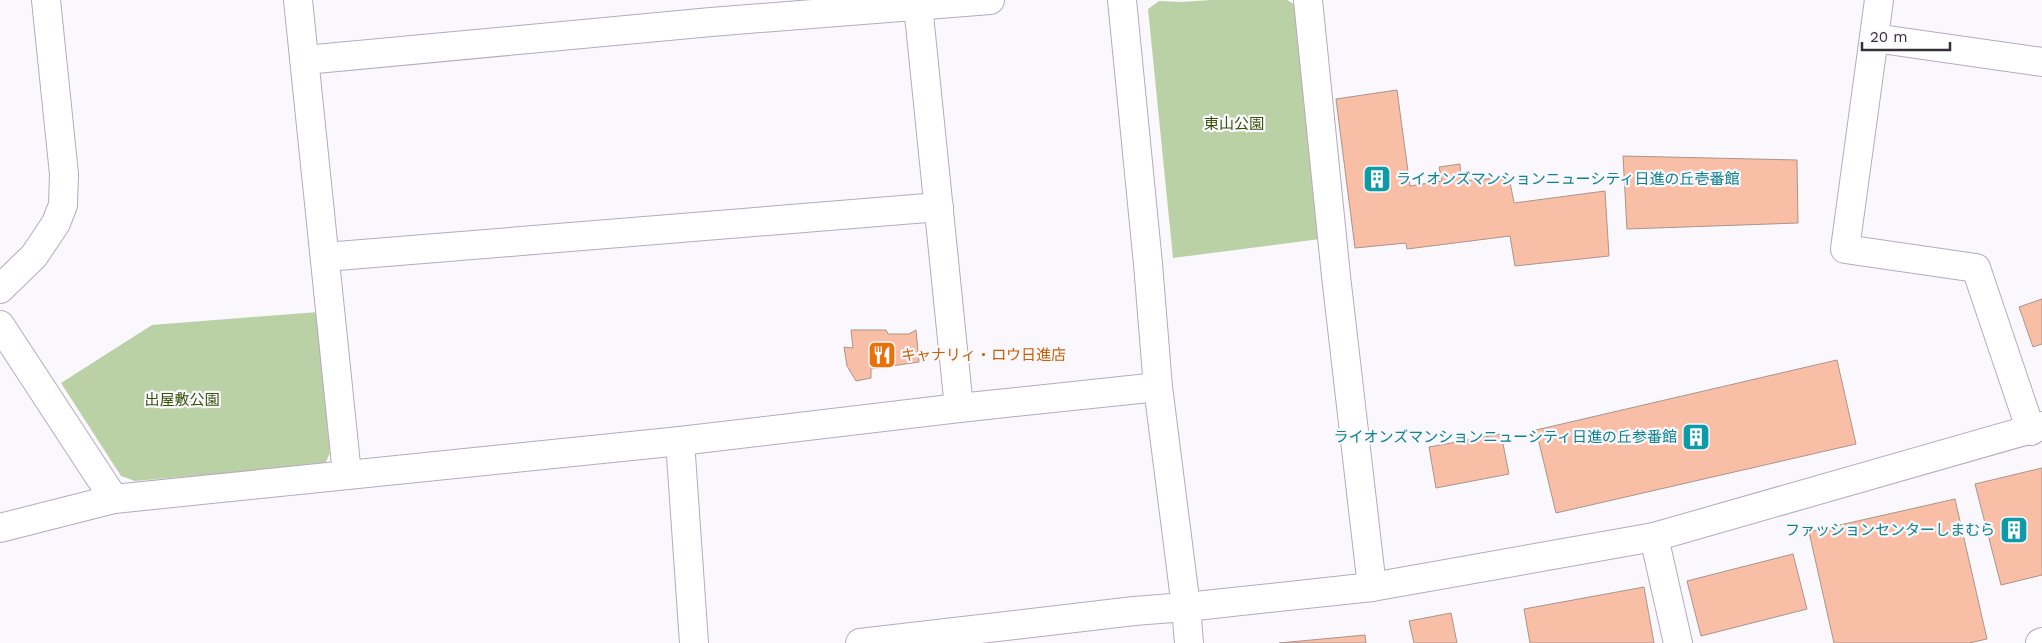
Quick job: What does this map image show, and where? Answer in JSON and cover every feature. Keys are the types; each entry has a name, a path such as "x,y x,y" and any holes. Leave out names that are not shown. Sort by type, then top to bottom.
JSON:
{"street":[{"path":"0,289 34,256 56,223 63,205 64,174 46,0"},
{"path":"298,0 347,474"},
{"path":"305,60 710,11 918,5 990,0"},
{"path":"1122,0 1158,387 1189,643"},
{"path":"1308,0 1336,276 1372,587"},
{"path":"860,643 1134,611 1372,587 1654,537 2037,429 1976,268 1845,249 1879,0"},
{"path":"918,5 959,408"},
{"path":"1874,38 2042,62"},
{"path":"326,257 939,207"},
{"path":"0,325 114,499"},
{"path":"0,528 114,499 680,441 1158,387"},
{"path":"680,441 694,643"},
{"path":"1654,537 1678,643"}],"green space":[{"name":"東山公園","path":"1287,0 1297,6 1320,239 1173,258 1148,9 1159,1"},
{"name":"出屋敷公園","path":"318,312 330,453 325,464 135,481 121,476 61,383 152,325"}],"building":[{"name":"ライオンズマンションニューシティ日進の丘壱番館","path":"1397,90 1410,186 1442,181 1439,167 1460,164 1461,181 1509,177 1514,203 1605,191 1609,256 1515,266 1510,236 1407,249 1406,243 1355,248 1336,99"},
{"path":"1623,156 1797,160 1798,223 1627,229"},
{"path":"2042,299 2042,344 2033,347 2019,307"},
{"name":"キャナリィ・ロウ日進店","path":"851,330 886,330 888,334 909,334 916,330 919,362 871,369 871,378 856,381 847,366 844,347 853,348"},
{"name":"ライオンズマンションニューシティ日進の丘参番館","path":"1837,360 1856,444 1556,513 1536,430"},
{"path":"1501,434 1509,474 1436,488 1429,447"},
{"name":"ファッションセンターしまむら","path":"2042,468 2042,575 2001,585 1975,484"},
{"path":"1955,499 1987,639 1969,643 1834,643 1809,532"},
{"path":"1793,554 1807,609 1701,636 1687,581"},
{"path":"1644,587 1654,643 1530,643 1524,609"},
{"path":"1451,613 1457,643 1414,643 1409,621"},
{"path":"1365,635 1366,643 1279,643"}],"place":[{"name":"ライオンズマンションニューシティ日進の丘壱番館","path":"1377,179"},
{"name":"キャナリィ・ロウ日進店","path":"882,355"},
{"name":"ライオンズマンションニューシティ日進の丘参番館","path":"1696,437"},
{"name":"ファッションセンターしまむら","path":"2014,530"}]}
